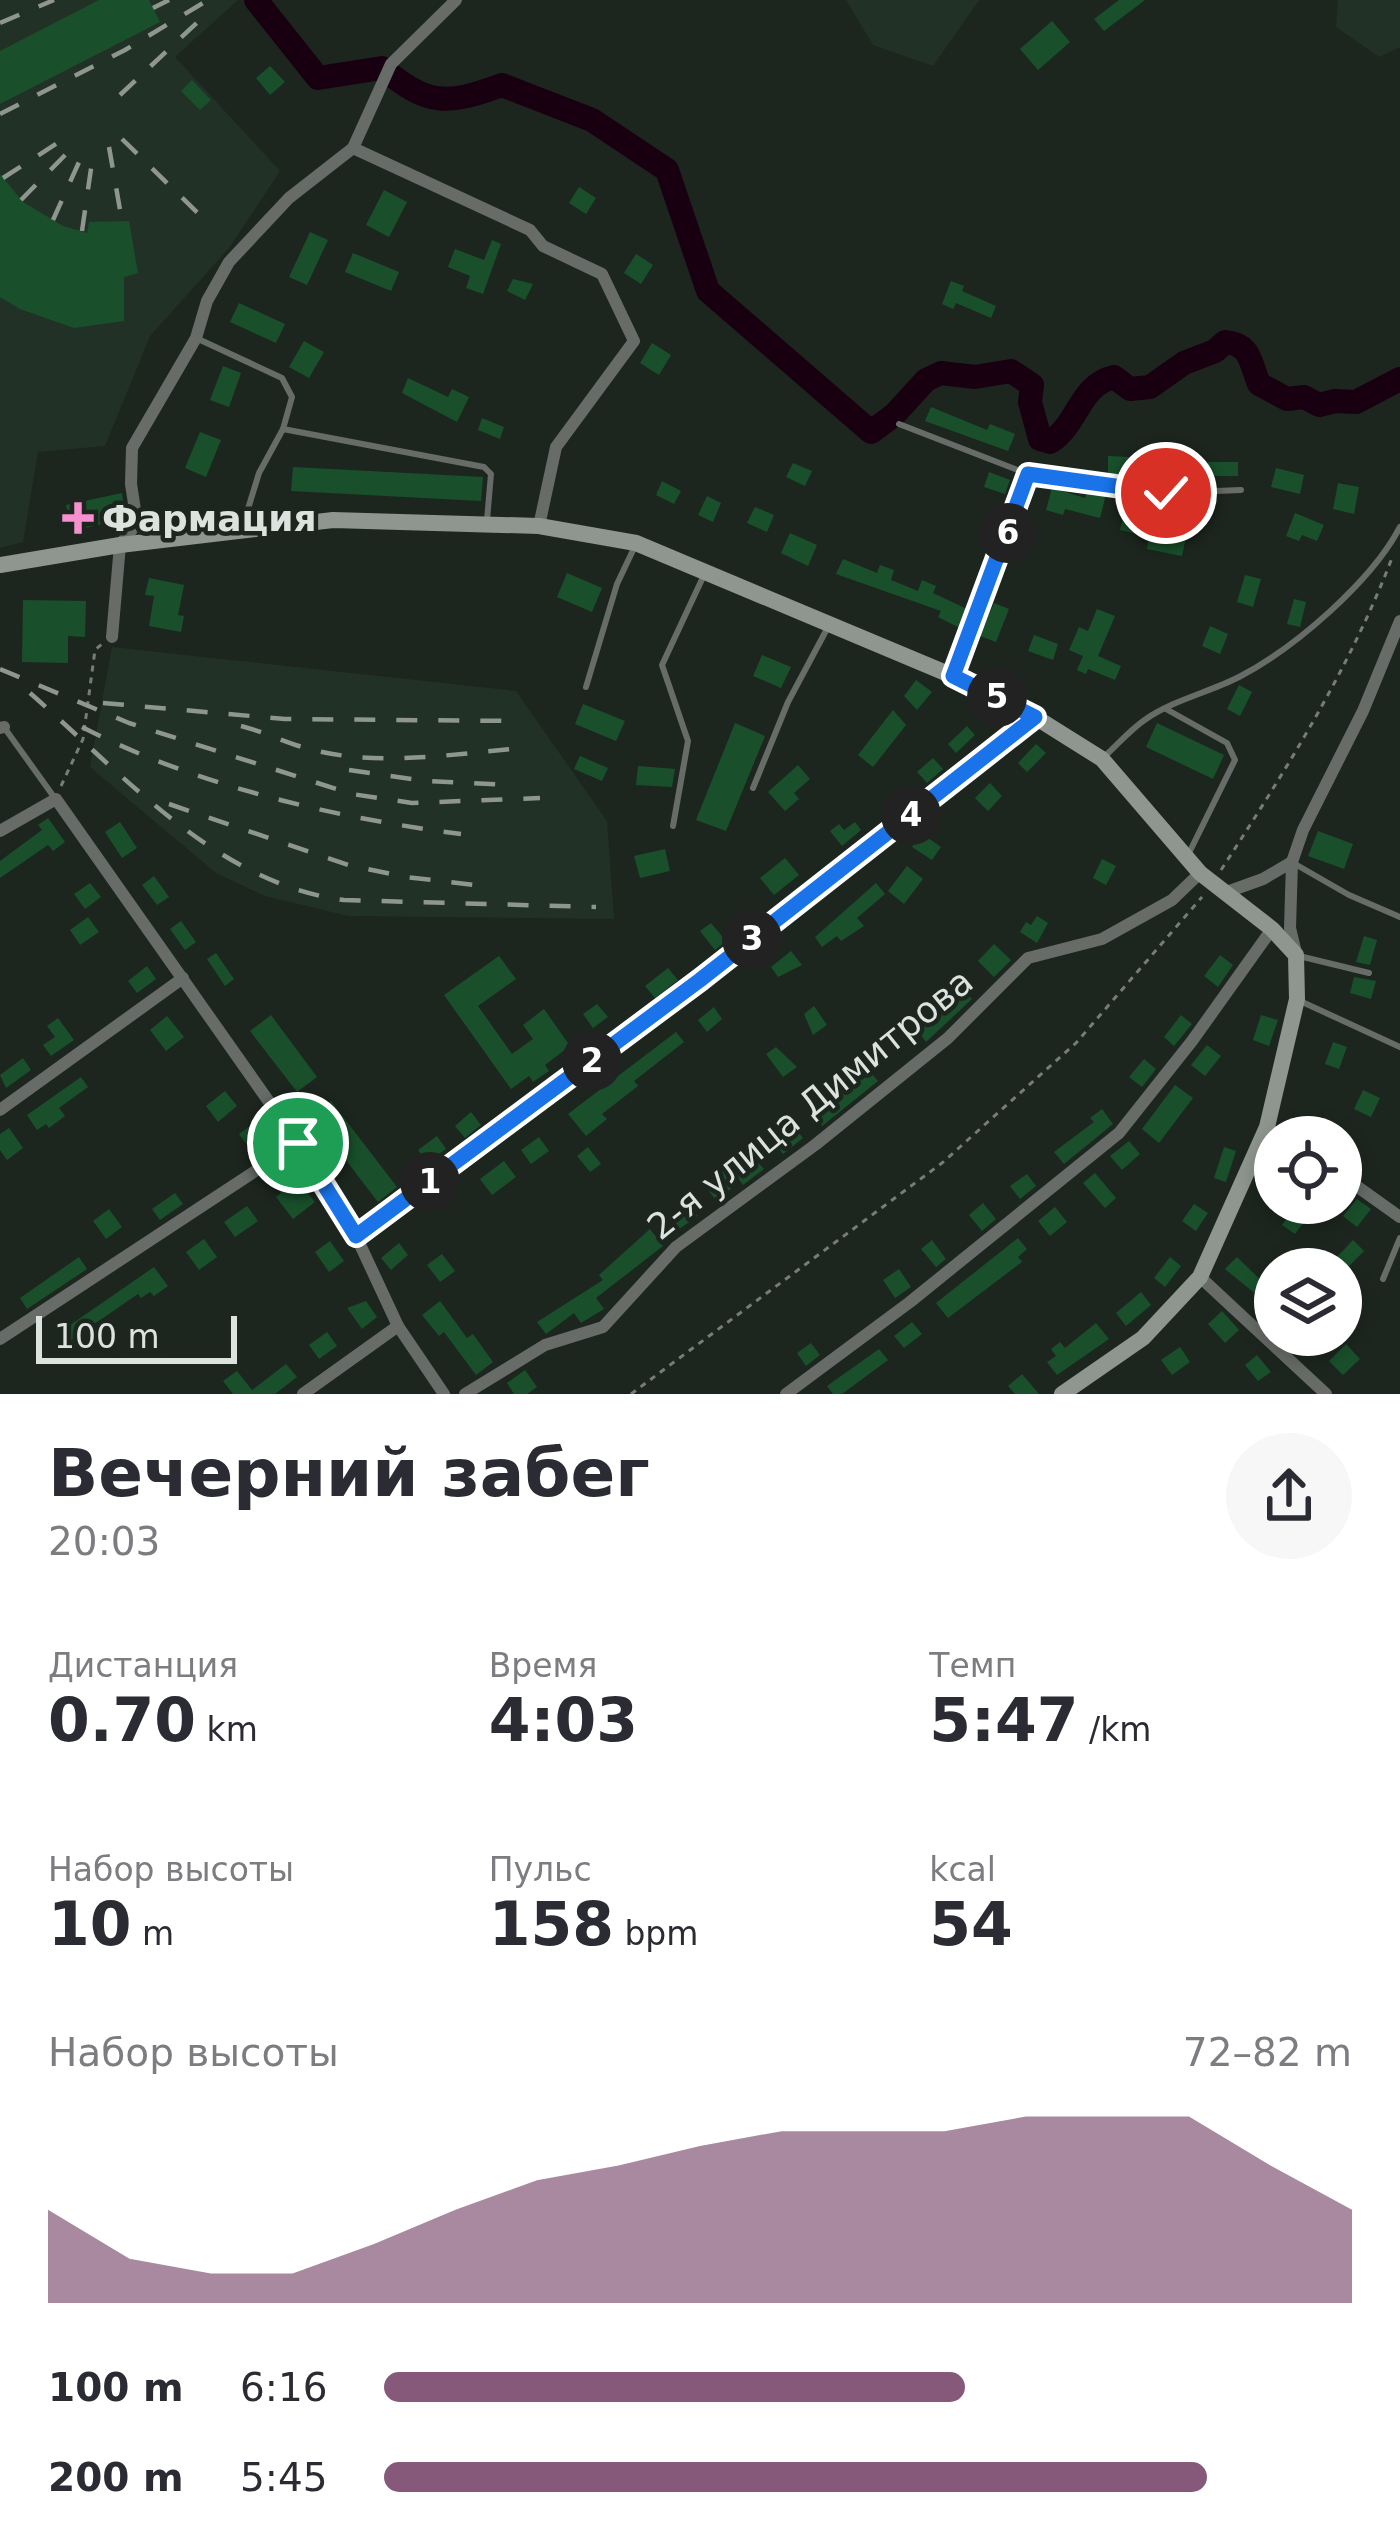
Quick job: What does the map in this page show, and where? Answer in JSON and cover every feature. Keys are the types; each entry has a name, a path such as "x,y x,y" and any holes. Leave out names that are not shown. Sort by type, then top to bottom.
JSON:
{"street":[{"path":"112,637 120,544 137,523 132,448 196,338 207,301 229,262 290,198 353,148 391,64 456,0"},
{"path":"353,148 530,230 543,246 602,274 634,341 556,447 539,526"},
{"path":"953,676 1028,474"},
{"path":"0,565 120,544 333,520 539,526 636,543 953,676 1035,717 1102,759 1187,858 1273,929 1296,955"},
{"path":"1277,1116 1297,999 1290,928 1292,862 1400,621"},
{"path":"356,1236 700,980 1035,717"},
{"path":"0,831 56,799 298,1143 356,1236 398,1326 444,1394"},
{"name":"2-я улица Димитрова","path":"465,1394 545,1345 603,1327 676,1247 815,1145 948,1038 1028,958 1102,939 1212,883 1263,880 1292,862"},
{"path":"786,1394 910,1302 1119,1133 1273,929"},
{"path":"0,1110 183,978"},
{"path":"0,1339 298,1143"},
{"path":"1062,1394 1143,1339 1200,1277 1254,1171"},
{"path":"1362,1190 1400,1217"},
{"path":"1200,1277 1324,1394"},
{"path":"303,1394 398,1326"}],"lane":[{"path":"196,338 282,378 292,397 283,430 259,473 241,531"},
{"path":"899,424 1028,474 1166,493 1241,490"},
{"path":"283,430 484,467 491,474 486,526"},
{"path":"1102,759 1147,718 1242,676 1286,647 1335,608 1368,568 1378,563 1400,526"},
{"path":"586,687 617,584 636,543"},
{"path":"673,826 688,741 662,665 706,572"},
{"path":"753,788 788,702 830,624"},
{"path":"1166,710 1227,743 1235,760 1187,858"},
{"path":"1,726 56,799"},
{"path":"1292,862 1400,917"},
{"path":"1296,955 1369,973"},
{"path":"1297,999 1400,1047"},
{"path":"1383,1279 1400,1238"}],"path":[{"path":"631,1394 943,1163 1076,1043 1212,883 1308,736 1392,559"},
{"path":"56,799 83,739 95,650 112,637"}],"shaded area":[{"path":"0,0 238,0 175,57 280,171 229,248 150,336 105,446 38,452 23,542 0,548"},
{"path":"846,0 979,0 933,66 873,45"},
{"path":"1338,0 1400,0 1400,47 1379,57 1336,27"},
{"path":"112,647 516,691 607,821 614,919 348,916 265,896 216,873 90,767"}],"building":[{"path":"99,0 149,0 160,22 0,104 0,51"},
{"path":"1119,0 1145,0 1104,31 1094,19"},
{"path":"1052,21 1070,42 1038,70 1020,49"},
{"path":"270,66 285,82 270,95 256,78"},
{"path":"192,80 211,100 200,110 181,91"},
{"path":"0,174 23,202 63,226 87,233 89,222 129,221 138,273 124,277 124,321 74,328 0,297"},
{"path":"579,187 596,198 586,214 569,203"},
{"path":"384,190 407,202 389,237 366,225"},
{"path":"310,232 328,240 307,285 289,277"},
{"path":"492,240 501,244 483,294 466,288 470,276 448,267 455,249 484,260"},
{"path":"353,253 399,272 391,291 345,272"},
{"path":"636,254 653,265 641,284 624,273"},
{"path":"513,279 533,284 525,300 507,291"},
{"path":"951,281 996,306 991,318 956,303 953,309 942,304"},
{"path":"239,303 285,324 276,343 230,322"},
{"path":"304,341 324,352 309,378 289,367"},
{"path":"652,343 671,355 659,375 640,363"},
{"path":"223,366 241,373 229,407 210,400"},
{"path":"408,378 448,397 452,389 469,397 457,422 402,393"},
{"path":"931,407 987,430 990,424 1015,434 1008,451 925,421"},
{"path":"482,418 504,427 500,439 478,430"},
{"path":"200,432 221,440 206,477 185,468"},
{"path":"1108,456 1129,457 1128,474 1108,474"},
{"path":"1156,458 1178,458 1179,476 1156,477"},
{"path":"1208,462 1238,462 1238,476 1207,476"},
{"path":"793,463 812,471 805,486 786,477"},
{"path":"293,467 483,477 481,501 291,491"},
{"path":"1276,468 1304,475 1300,494 1271,487"},
{"path":"989,472 1010,480 1005,494 984,487"},
{"path":"662,481 681,491 674,504 656,495"},
{"path":"1338,483 1359,487 1354,514 1333,509"},
{"path":"1052,488 1085,498 1087,490 1106,494 1100,518 1065,509 1063,515 1046,510"},
{"path":"122,493 126,519 72,531 66,505"},
{"path":"707,496 721,503 713,522 698,515"},
{"path":"755,507 774,515 767,532 747,523"},
{"path":"1125,509 1144,514 1142,520 1168,526 1170,514 1190,518 1182,556 1147,549 1149,537 1120,530"},
{"path":"1295,513 1324,525 1317,541 1286,536"},
{"path":"790,533 817,545 808,566 781,553"},
{"path":"843,559 877,573 880,565 894,570 891,580 918,591 922,580 936,586 933,593 967,609 960,628 938,617 941,611 836,574"},
{"path":"567,573 602,588 592,612 557,597"},
{"path":"1245,575 1261,579 1253,607 1237,602"},
{"path":"149,578 184,585 178,615 184,616 181,632 149,626 154,596 145,595"},
{"path":"1294,599 1306,602 1300,627 1287,624"},
{"path":"23,600 86,601 85,637 68,636 68,663 22,662"},
{"path":"994,603 1009,609 996,642 980,636"},
{"path":"1097,609 1115,616 1098,656 1121,666 1115,680 1088,669 1086,674 1077,670 1083,656 1069,650 1079,627 1088,631"},
{"path":"1210,626 1228,634 1220,654 1202,646"},
{"path":"1034,635 1058,644 1053,660 1028,651"},
{"path":"762,655 791,667 781,688 753,676"},
{"path":"916,680 932,692 917,710 904,696"},
{"path":"1239,685 1252,692 1240,716 1227,709"},
{"path":"583,704 625,721 616,741 575,724"},
{"path":"893,710 906,725 873,767 858,755"},
{"path":"735,723 765,736 726,831 696,820"},
{"path":"1157,723 1224,755 1213,779 1146,747"},
{"path":"967,726 975,735 956,753 948,744"},
{"path":"1036,744 1046,753 1027,772 1018,763"},
{"path":"580,756 608,768 602,781 574,769"},
{"path":"933,758 943,769 927,783 917,772"},
{"path":"798,765 810,779 794,793 799,799 785,811 768,792"},
{"path":"638,766 675,769 672,787 636,785"},
{"path":"990,783 1002,796 988,811 975,798"},
{"path":"48,818 65,842 53,851 48,845 0,878 0,861 42,830 38,825"},
{"path":"120,822 137,848 122,858 105,832"},
{"path":"855,822 861,830 842,846 830,831 839,824 844,830"},
{"path":"1318,831 1353,844 1344,869 1308,856"},
{"path":"921,833 941,847 932,860 912,847"},
{"path":"665,849 670,871 640,878 634,856"},
{"path":"785,858 799,875 774,895 760,878"},
{"path":"1102,859 1116,866 1106,885 1093,878"},
{"path":"907,866 923,879 904,904 888,891"},
{"path":"154,876 169,897 157,905 142,885"},
{"path":"90,883 101,897 85,909 74,894"},
{"path":"876,883 885,894 857,918 864,926 822,947 815,937"},
{"path":"1037,916 1048,923 1037,943 1020,932"},
{"path":"88,917 99,932 80,945 70,930"},
{"path":"181,921 196,942 185,950 170,929"},
{"path":"711,923 726,941 715,950 700,931"},
{"path":"1364,936 1377,940 1370,965 1356,962"},
{"path":"994,944 1011,960 994,977 978,961"},
{"path":"791,951 802,965 778,977 771,967"},
{"path":"216,953 234,979 225,986 207,959"},
{"path":"1220,955 1233,965 1218,987 1204,976"},
{"path":"499,956 516,979 478,1006 512,1054 533,1039 523,1025 544,1009 570,1046 545,1065 549,1071 533,1082 529,1076 511,1089 444,995"},
{"path":"147,966 156,979 137,993 128,981"},
{"path":"668,968 678,980 655,998 645,986"},
{"path":"1354,977 1376,981 1371,999 1350,993"},
{"path":"966,992 972,999 926,1042 917,1030"},
{"path":"597,1004 608,1017 593,1028 583,1014"},
{"path":"814,1006 827,1025 813,1035 804,1014"},
{"path":"714,1007 722,1019 707,1032 698,1020"},
{"path":"271,1015 317,1077 297,1092 250,1031"},
{"path":"1181,1015 1192,1024 1174,1046 1164,1037"},
{"path":"1261,1015 1278,1020 1269,1046 1253,1040"},
{"path":"167,1016 184,1037 166,1051 150,1030"},
{"path":"58,1018 74,1040 51,1056 43,1045 55,1037 47,1026"},
{"path":"676,1032 684,1042 634,1081 638,1086 602,1114 607,1119 586,1136 568,1114"},
{"path":"1333,1042 1347,1047 1339,1069 1325,1064"},
{"path":"1207,1045 1221,1056 1205,1076 1191,1065"},
{"path":"776,1047 797,1067 783,1077 766,1054"},
{"path":"23,1058 31,1070 6,1088 0,1075"},
{"path":"1144,1059 1156,1069 1142,1087 1129,1077"},
{"path":"856,1072 862,1080 871,1073 878,1081 822,1126 812,1112 850,1083 847,1079"},
{"path":"81,1077 88,1087 59,1108 65,1116 37,1130 27,1115"},
{"path":"1175,1085 1193,1098 1159,1143 1142,1129"},
{"path":"1363,1090 1380,1098 1371,1117 1354,1109"},
{"path":"225,1091 237,1106 218,1122 206,1106"},
{"path":"331,1101 397,1187 378,1202 312,1116"},
{"path":"1102,1109 1113,1124 1064,1164 1054,1152 1094,1122 1090,1118"},
{"path":"471,1112 481,1125 465,1138 455,1126"},
{"path":"254,1123 271,1145 256,1157 239,1134"},
{"path":"794,1127 803,1138 783,1154 774,1143"},
{"path":"9,1128 23,1148 7,1160 0,1150 0,1134"},
{"path":"437,1136 446,1149 427,1162 418,1150"},
{"path":"539,1137 549,1151 531,1164 521,1150"},
{"path":"1129,1141 1140,1154 1122,1170 1110,1156"},
{"path":"588,1147 601,1164 590,1172 577,1156"},
{"path":"1224,1147 1236,1151 1226,1182 1214,1178"},
{"path":"755,1159 764,1169 743,1185 735,1174"},
{"path":"504,1161 516,1177 492,1195 480,1179"},
{"path":"725,1170 736,1185 716,1200 704,1185"},
{"path":"1095,1173 1116,1198 1105,1208 1083,1183"},
{"path":"1027,1174 1036,1186 1020,1199 1010,1186"},
{"path":"294,1175 315,1202 293,1219 276,1197 281,1193 278,1188"},
{"path":"175,1193 183,1204 160,1220 152,1209"},
{"path":"983,1203 996,1219 982,1231 969,1215"},
{"path":"690,1204 698,1216 679,1229 671,1218"},
{"path":"1194,1204 1208,1213 1196,1231 1182,1221"},
{"path":"247,1206 258,1221 235,1237 224,1222"},
{"path":"1055,1207 1067,1222 1050,1236 1038,1221"},
{"path":"109,1209 122,1227 106,1239 93,1221"},
{"path":"1283,1224 1302,1224 1295,1234"},
{"path":"650,1229 663,1246 596,1298 604,1309 581,1323 574,1313 546,1334 537,1322 603,1280 599,1275"},
{"path":"1018,1238 1027,1249 1018,1257 1022,1262 948,1318 936,1303"},
{"path":"204,1239 217,1257 199,1270 186,1252"},
{"path":"932,1240 946,1259 936,1267 921,1249"},
{"path":"330,1241 344,1261 329,1272 315,1252"},
{"path":"399,1243 408,1255 391,1270 381,1258"},
{"path":"442,1254 455,1271 440,1282 427,1265"},
{"path":"79,1257 87,1269 27,1309 20,1298"},
{"path":"1170,1257 1181,1266 1165,1287 1154,1278"},
{"path":"1237,1257 1254,1274 1254,1293 1225,1269"},
{"path":"154,1267 168,1286 154,1296 138,1294 71,1340 63,1330"},
{"path":"899,1269 911,1287 895,1298 883,1280"},
{"path":"1141,1292 1151,1305 1126,1326 1116,1313"},
{"path":"366,1301 377,1317 362,1329 347,1308"},
{"path":"440,1301 467,1338 473,1334 493,1362 476,1375 444,1332 439,1336 422,1315"},
{"path":"1222,1311 1239,1330 1225,1343 1208,1324"},
{"path":"912,1322 922,1334 904,1348 894,1336"},
{"path":"1096,1323 1109,1339 1057,1375 1047,1362 1056,1356 1051,1349 1060,1342 1065,1348"},
{"path":"327,1332 337,1346 319,1359 309,1345"},
{"path":"811,1343 820,1355 806,1366 797,1353"},
{"path":"1180,1347 1190,1362 1172,1375 1161,1360"},
{"path":"879,1349 888,1360 842,1394 833,1394 827,1386"},
{"path":"1258,1356 1271,1372 1258,1381 1245,1365"},
{"path":"1334,1356 1360,1359 1343,1375 1329,1361"},
{"path":"286,1364 297,1377 275,1394 233,1394 223,1381 237,1371 252,1390"},
{"path":"525,1370 537,1387 527,1394 514,1394 507,1383"},
{"path":"1022,1374 1039,1394 1015,1394 1008,1386"}],"waterway":[{"path":"256,0 318,78 382,68 425,95 451,99 502,85 592,120 667,170 708,291 871,432 926,380 941,373 975,377 1011,371 1032,385 1030,402 1040,439 1050,442 1102,381 1114,377 1130,389 1150,387 1225,342 1245,350 1259,384 1287,399 1304,397 1319,405 1356,402 1400,379"}],"railway":[{"path":"0,23 54,0"},
{"path":"153,8 169,0"},
{"path":"0,114 125,50 208,0"},
{"path":"120,95 203,17"},
{"path":"3,178 73,133"},
{"path":"122,139 209,224"},
{"path":"21,200 75,145"},
{"path":"109,147 122,221"},
{"path":"82,231 94,148"},
{"path":"53,220 84,151"},
{"path":"0,669 129,723 352,794 412,803 540,798"},
{"path":"30,693 174,821 254,872 298,890 344,900 596,907"},
{"path":"103,703 285,719 516,721"},
{"path":"241,726 338,755 412,758 511,749"},
{"path":"82,727 171,766 266,796 364,819 461,834"},
{"path":"349,770 426,781 510,785"},
{"path":"169,804 348,865 484,886"}],"place":[{"name":"Фармация","path":"78,518"}],"route":[{"path":"298,1143 356,1236 700,980 1035,717 953,676 1028,474 1166,493"}]}
